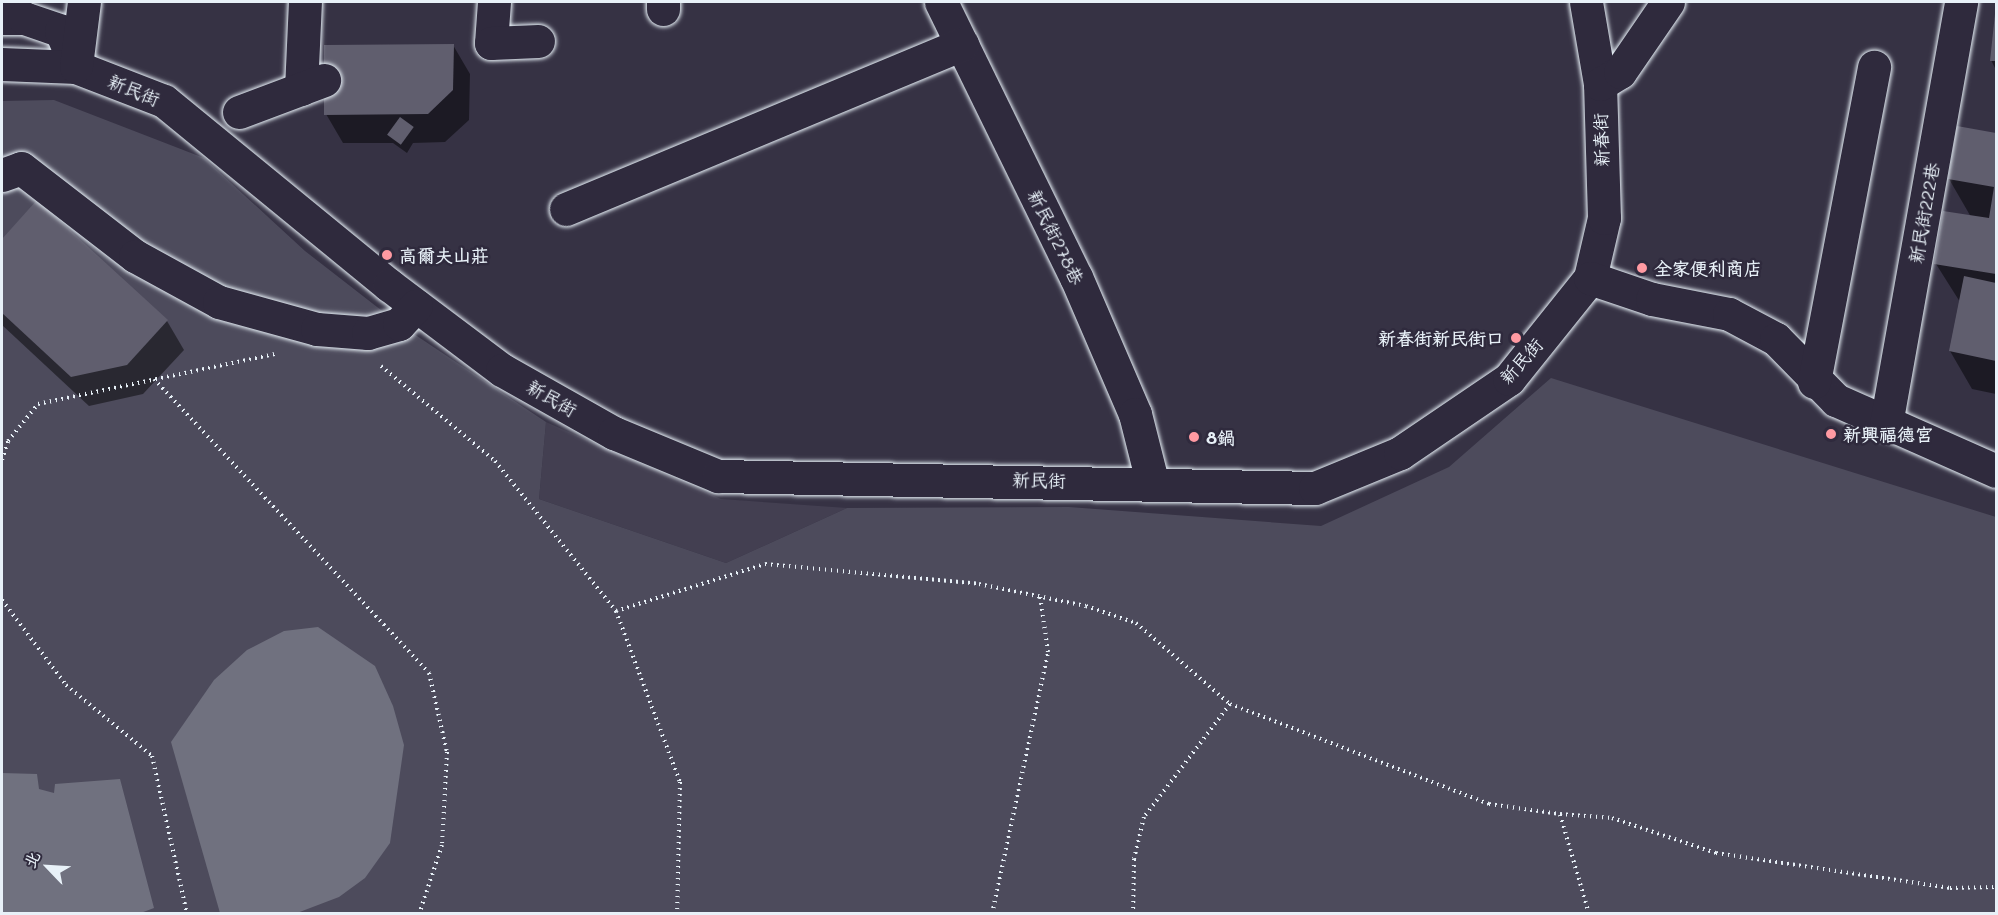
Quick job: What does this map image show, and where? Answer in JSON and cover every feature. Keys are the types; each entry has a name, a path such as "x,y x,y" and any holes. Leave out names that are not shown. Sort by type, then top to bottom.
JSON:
{"street":[{"path":"76,68 84,2"},
{"path":"239,112 313,84 303,38 305,2"},
{"path":"494,2 491,43 538,40"},
{"name":"新民街278巷","path":"940,2 1076,277 1135,414 1152,482"},
{"name":"新春街","path":"1586,2 1600,84 1604,218 1590,278"},
{"path":"1600,84 1620,72 1668,2"},
{"name":"新民街222巷","path":"1886,424 1961,2"},
{"path":"2,18 24,18 61,31 76,68"},
{"path":"567,209 962,44"},
{"name":"新民街","path":"2,64 76,68 164,101 416,306 501,370 614,433 718,476 1152,482 1315,488 1400,453 1509,379 1590,278"},
{"path":"1814,382 1874,67"},
{"path":"2,175 21,168 135,256 219,302 317,329 368,333 399,324 416,306"},
{"path":"1590,278 1652,299 1729,314 1776,339 1814,382 1836,400 1996,471"}],"path":[{"path":"2,460 8,441 38,404 285,353"},
{"path":"376,365 387,367 495,461 616,611 680,782 677,914"},
{"path":"154,379 429,673 447,752 442,844 419,914"},
{"path":"616,611 765,564 979,584 1040,596 1136,623 1230,704 1489,804 1560,814 1612,818 1716,853 1950,888 1996,887"},
{"path":"992,914 1048,652 1040,596"},
{"path":"2,600 66,685 152,756 187,914"},
{"path":"1133,914 1134,859 1144,817 1230,704"},
{"path":"1560,814 1589,914"}],"shaded area":[{"path":"54,100 204,158 305,251 399,324 546,422 539,499 726,563 847,508 1069,507 1321,526 1449,467 1551,378 1996,517 1996,913 2,913 2,101"},
{"path":"546,422 721,499 847,508 726,563 539,499"}],"water":[{"path":"318,627 375,666 393,706 404,745 390,843 365,878 339,897 297,913 220,913 171,742 214,680 247,650 284,631"},
{"path":"2,773 37,774 39,789 54,793 55,784 120,779 154,908 138,914 2,913"}],"building":[{"path":"1995,14 1996,61 1990,61"},
{"path":"454,44 453,90 428,114 324,115 324,45"},
{"path":"400,117 414,127 401,145 387,135"},
{"path":"1957,126 1996,133 1996,274 1934,264 1943,211 1989,218 1994,187 1948,179"},
{"path":"37,200 168,320 127,365 71,377 2,313 2,239"},
{"path":"1964,276 1996,283 1996,361 1949,351"}],"place":[{"name":"高爾夫山莊","path":"387,255"},
{"name":"全家便利商店","path":"1642,268"},
{"name":"新春街新民街口","path":"1516,338"},
{"name":"新興福德宮","path":"1831,434"},
{"name":"8鍋","path":"1194,437"}]}
